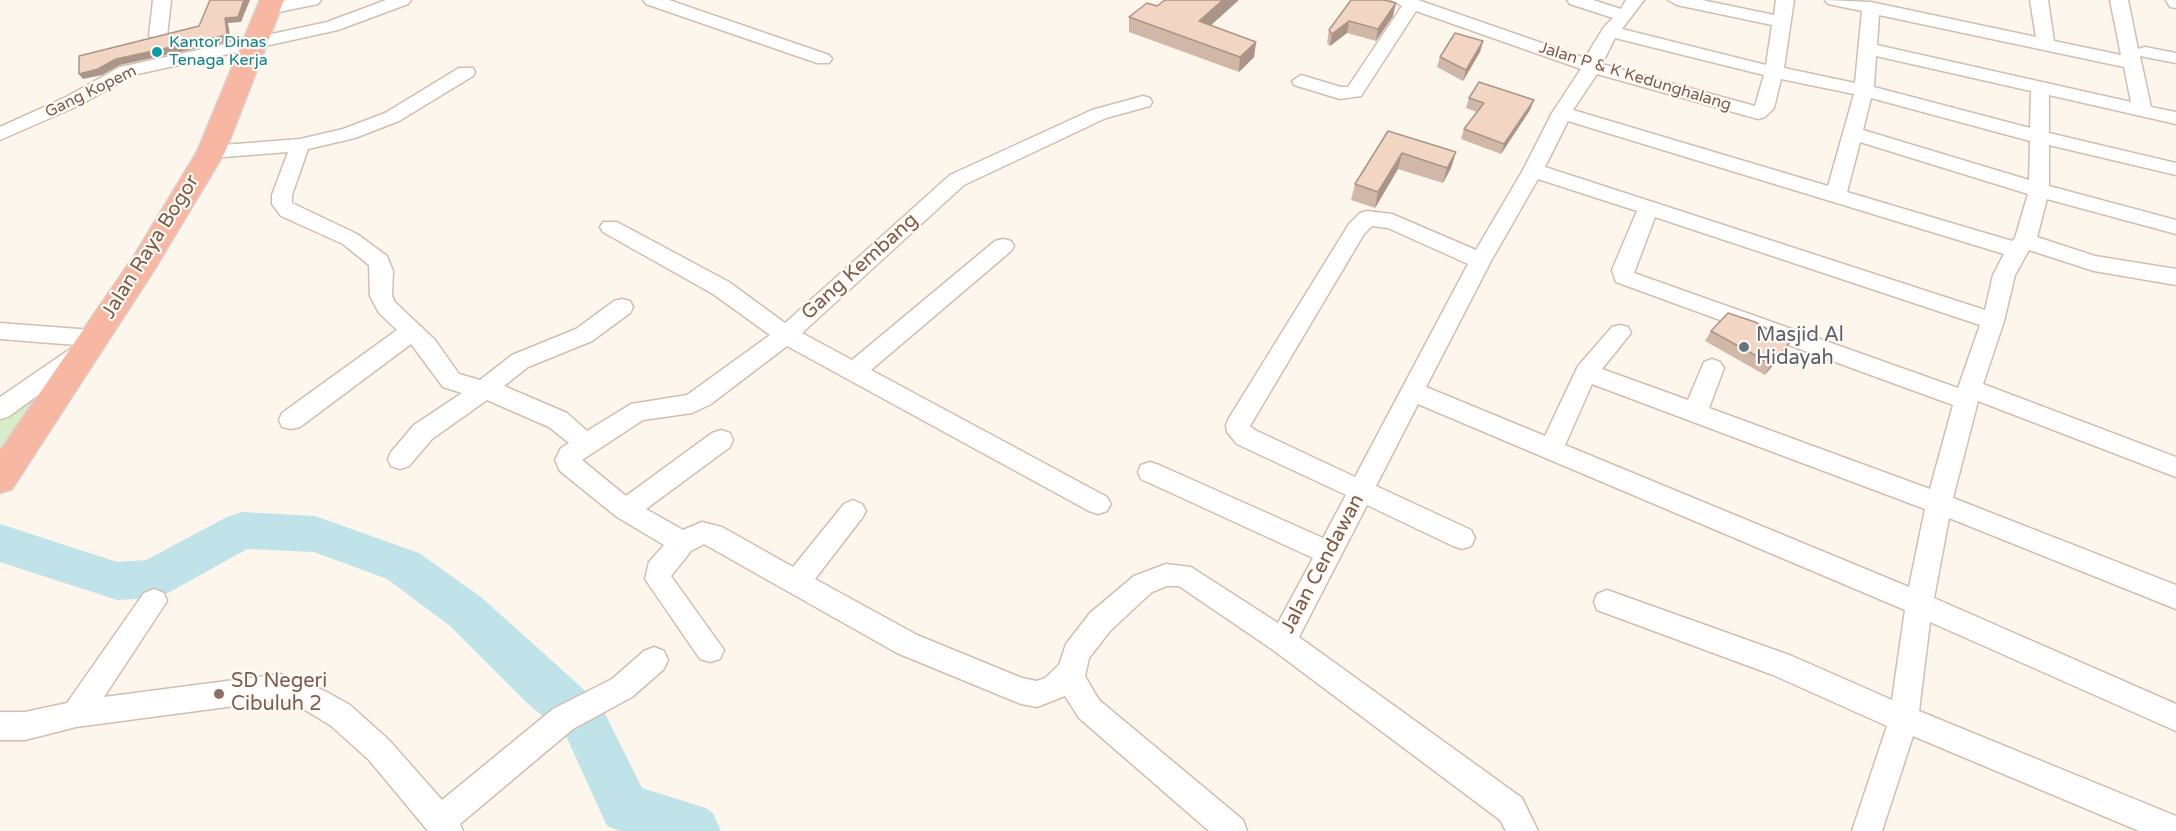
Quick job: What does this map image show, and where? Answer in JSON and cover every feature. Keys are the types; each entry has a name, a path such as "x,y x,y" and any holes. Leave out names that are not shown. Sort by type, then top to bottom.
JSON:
{"highway":[{"name":"Jalan Raya Bogor","path":"0,479 144,264 211,152 271,4"}],"street":[{"path":"158,36 162,0"},
{"path":"271,4 312,0"},
{"name":"Gang Kopem","path":"0,134 73,102 127,71 332,26 402,0"},
{"path":"652,0 823,59"},
{"path":"1576,0 1630,8"},
{"path":"1677,0 1781,22"},
{"name":"Jalan P & K Kedunghalang","path":"1406,2 1592,67 1758,112 1764,108 1774,72 1785,0"},
{"path":"1834,0 2046,45 2138,57 2176,58"},
{"path":"2119,0 2138,57 2142,111"},
{"path":"2036,1 2046,45"},
{"path":"1300,81 1340,93 1354,92 1406,2"},
{"path":"1836,196 1864,90 1871,7"},
{"name":"Jalan Cendawan","path":"1070,673 1076,653 1087,636 1115,607 1143,584 1173,574 1182,575 1195,582 1283,641 1327,552 1414,392 1480,261 1533,170 1562,113 1592,67 1595,55 1610,31 1630,8"},
{"path":"1610,31 1722,61 1864,90 1969,120 2041,135 2176,169"},
{"path":"1869,49 2176,118"},
{"path":"211,152 300,145 377,124 466,72"},
{"path":"1867,831 1904,719 1919,604 1939,503 1968,394 1993,321 2004,275 2020,246 2039,190 2040,87"},
{"name":"Gang Kembang","path":"682,543 626,510 567,460 585,443 639,411 692,404 703,398 786,335 957,180 1099,114 1143,102"},
{"path":"1562,113 1836,196 2020,246 2094,263 2176,277"},
{"path":"1854,134 2039,190 2176,227"},
{"path":"300,145 285,184 282,204 299,218 350,239 379,261 382,271 381,296 387,307 413,330 451,381 485,389 539,410 558,420 585,443"},
{"path":"1533,170 1993,321"},
{"path":"1649,208 1623,270 1624,277 2176,467"},
{"path":"1462,538 1362,489 1246,437 1239,432 1238,425 1356,229 1367,218 1392,221 1480,261"},
{"path":"610,227 721,288 786,335 1098,504"},
{"path":"853,372 1003,246"},
{"path":"400,459 423,432 485,389 520,361 584,336 622,307"},
{"path":"291,420 413,330"},
{"path":"0,331 89,344"},
{"path":"1551,449 1586,372 1620,333"},
{"path":"0,410 89,344"},
{"path":"1695,413 1712,368"},
{"path":"1586,372 1939,503 2176,597"},
{"path":"1414,392 1919,604 2176,718"},
{"path":"626,510 722,440"},
{"path":"1150,472 1327,552"},
{"path":"797,582 853,511"},
{"path":"710,650 658,579 658,570 682,543 702,533 713,535 907,644 1021,691 1037,694 1055,687 1070,673 1077,692 1089,709 1232,831"},
{"path":"76,714 154,601"},
{"path":"1607,602 1782,665 1904,719 2175,831"},
{"path":"1283,641 1511,809 1522,831"},
{"path":"0,726 25,726 76,714 280,687 315,700 340,715 379,750 444,826 563,719 600,702 622,688 654,660"}],"green space":[{"path":"75,358 0,468 0,413"}],"building":[{"path":"210,0 244,0 238,17 225,18 227,35 116,59 98,69 79,74 79,56 199,26"},
{"path":"1165,0 1223,0 1199,21 1256,42 1240,57 1129,17 1147,3 1157,6"},
{"path":"1351,0 1384,0 1396,3 1378,29 1349,21 1332,34 1329,30"},
{"path":"1455,33 1483,41 1466,70 1440,57"},
{"path":"1479,82 1534,100 1504,144 1464,129 1484,103 1469,98"},
{"path":"1388,131 1456,152 1447,168 1402,153 1378,192 1355,184"},
{"path":"1728,313 1755,322 1790,342 1771,364 1711,331"}],"waterway":[{"path":"0,543 117,581 152,579 242,530 315,534 403,566 465,611 542,685 583,720 625,808 688,826 695,831"}],"place":[{"name":"Kantor Dinas Tenaga Kerja","path":"157,52"},
{"name":"Masjid Al Hidayah","path":"1744,347"},
{"name":"SD Negeri Cibuluh 2","path":"219,694"}]}
